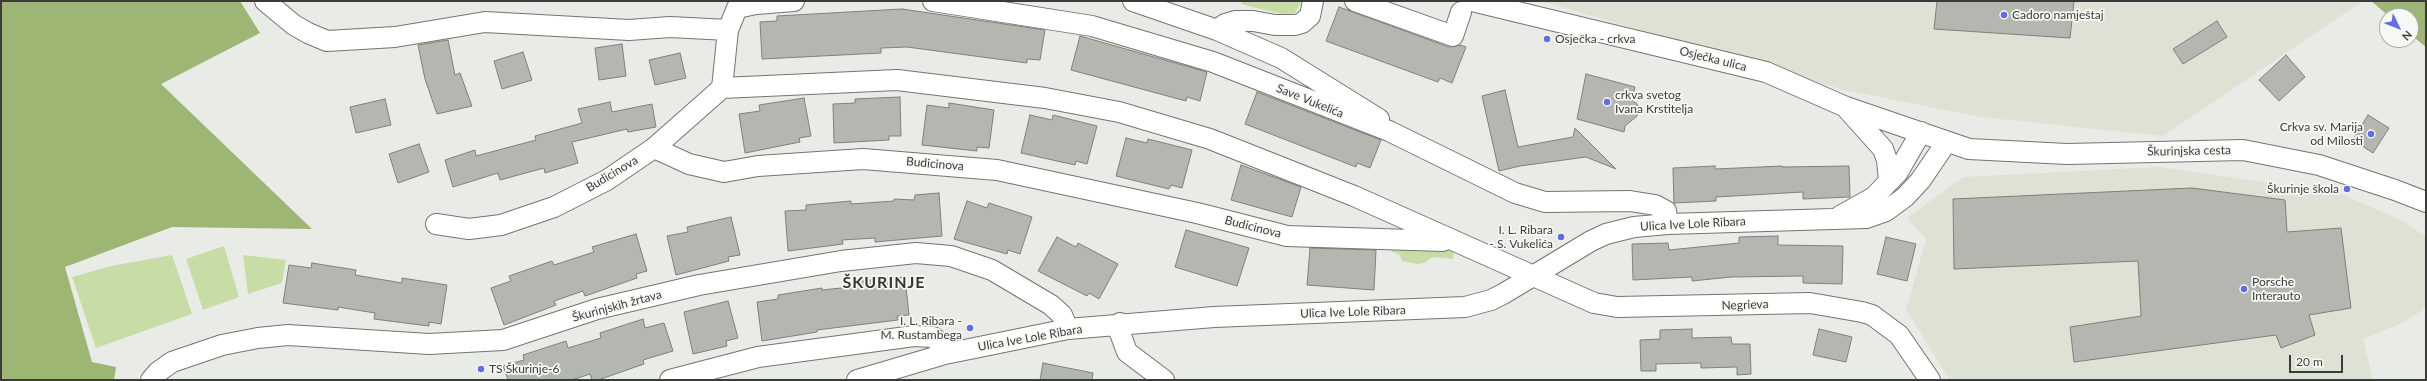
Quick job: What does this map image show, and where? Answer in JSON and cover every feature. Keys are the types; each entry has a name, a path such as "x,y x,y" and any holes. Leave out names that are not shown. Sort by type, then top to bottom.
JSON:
{"street":[{"path":"265,1 298,28 327,41 395,37 484,22 629,30 670,27 728,30"},
{"path":"654,148 722,88 728,30 737,8 756,4 794,1"},
{"name":"Save Vukelića","path":"933,1 1092,26 1213,62 1389,131 1515,193 1545,202 1630,201 1655,205 1666,211 1668,224"},
{"path":"1133,1 1217,30 1281,58 1383,121 1389,131"},
{"path":"1217,30 1225,24 1235,21 1253,21 1275,25 1295,25 1302,23 1310,16 1314,1"},
{"path":"1355,1 1392,7 1453,36 1466,7"},
{"name":"Osječka ulica","path":"1466,7 1766,72 1846,107 1921,132 1946,143"},
{"name":"Negrieva","path":"722,88 897,80 1045,98 1119,112 1210,139 1354,196 1452,242 1594,303 1617,307 1810,303 1872,315 1899,335 1930,380"},
{"path":"1846,107 1883,149 1887,160 1889,181"},
{"name":"Ulica Ive Lole Ribara","path":"1836,218 1874,197 1898,172 1921,132"},
{"name":"Ulica Ive Lole Ribara","path":"857,380 945,354 1068,329 1120,324 1466,307 1491,300 1534,276 1577,248 1606,234 1634,227 1668,224 1866,218 1886,211 1905,198 1920,181 1946,143"},
{"name":"Škurinjska cesta","path":"1946,143 1969,149 2027,154 2243,150 2319,165 2395,190 2426,202"},
{"name":"Budicinova","path":"436,224 469,229 501,225 554,207 608,180 654,148 689,164 724,172 758,166 863,159 997,170 1197,213 1287,236 1452,242"},
{"name":"Škurinjskih žrtava","path":"151,380 158,372 172,362 222,344 258,338 288,335 429,344 503,340 597,309 699,285 841,261 916,253 951,256 992,270 1051,305 1062,315 1068,329"},
{"path":"1120,324 1120,333 1127,352 1164,380"},
{"path":"670,380 758,357 914,336 933,337 944,346 945,354"}],"shaded area":[{"path":"1541,1 2363,1 2163,136 1980,117 1844,90"},
{"path":"2159,167 2339,193 2403,221 2426,237 2426,306 2420,312 2400,324 2363,339 2373,380 1950,380 1906,310 1926,239 1907,218 1963,177"}],"green space":[{"path":"1,1 240,1 260,33 161,84 312,229 172,227 65,267 92,362 116,367 114,380 1,380"},
{"path":"1243,1 1302,1 1295,13 1281,14 1241,4"},
{"path":"2371,1 2426,1 2426,47 2419,41 2419,8 2379,8"},
{"path":"1393,242 1454,249 1453,259 1433,257 1424,263 1417,264 1402,261 1400,255 1392,252"},
{"path":"224,246 239,297 203,310 186,259"},
{"path":"172,255 192,314 96,348 72,277 111,266"},
{"path":"243,255 286,260 282,283 248,294"}],"building":[{"name":"Cadoro namještaj","path":"1937,1 2074,1 2070,38 1934,29"},
{"path":"1339,7 1449,47 1460,45 1466,47 1452,83 1440,78 1438,82 1326,41"},
{"path":"902,9 1045,30 1040,60 1027,59 1027,63 907,47 881,48 881,53 762,59 760,22 777,21 777,16"},
{"path":"2217,21 2227,37 2183,64 2173,49"},
{"path":"1080,36 1207,72 1200,101 1187,97 1186,101 1071,70"},
{"path":"448,40 455,75 460,73 472,106 437,114 425,79 418,45"},
{"path":"622,44 626,76 599,80 595,48"},
{"path":"523,52 532,80 502,89 494,61"},
{"path":"680,53 686,78 655,85 649,60"},
{"path":"2286,55 2305,77 2279,101 2259,80"},
{"name":"crkva svetog Ivana Krstitelja","path":"1586,74 1635,87 1632,100 1637,104 1639,110 1637,116 1625,126 1624,132 1577,119"},
{"path":"1505,90 1518,147 1573,137 1575,128 1616,169 1586,157 1520,166 1499,171 1482,96"},
{"path":"1257,92 1381,140 1370,168 1357,163 1356,167 1245,124"},
{"path":"900,97 901,136 889,136 889,140 834,143 833,104 855,103 855,99"},
{"path":"804,98 811,136 799,138 800,142 745,153 739,114 760,111 759,105"},
{"path":"385,99 391,125 356,133 350,107"},
{"path":"610,102 612,112 652,104 656,127 628,132 627,129 572,142 578,163 545,173 544,168 500,180 498,173 453,187 445,160 475,150 476,156 536,140 535,136 582,123 578,109"},
{"path":"949,103 994,110 989,148 977,147 977,151 922,145 927,105 949,108"},
{"path":"1030,115 1052,120 1053,115 1097,126 1087,164 1076,161 1075,165 1021,153"},
{"name":"Crkva sv. Marija od Milosti","path":"2368,115 2389,128 2373,153 2353,140"},
{"path":"1126,138 1147,143 1148,139 1192,150 1182,188 1171,185 1169,189 1116,176"},
{"path":"419,144 429,172 398,183 389,154"},
{"path":"1241,165 1301,187 1292,217 1231,200"},
{"path":"1715,166 1715,169 1782,166 1849,166 1850,197 1803,199 1803,192 1716,197 1716,201 1674,203 1673,168"},
{"name":"Porsche Interauto","path":"2192,188 2285,200 2287,232 2341,228 2351,308 2309,315 2315,335 2281,348 2276,335 2074,362 2070,327 2141,316 2138,261 1954,269 1953,199"},
{"path":"939,193 942,236 875,242 875,238 842,240 843,244 788,251 785,211 806,210 806,205 851,201 851,204 894,201 894,199 914,200 915,195"},
{"path":"967,201 987,208 989,203 1032,217 1020,254 1008,250 1007,254 954,239"},
{"path":"731,217 740,255 728,257 729,261 676,275 667,236 688,232 687,227"},
{"path":"1186,230 1249,248 1237,286 1175,267"},
{"path":"636,234 647,271 636,274 637,278 585,296 583,291 554,301 556,305 504,325 491,288 511,281 509,276 552,261 554,265 594,252 592,247"},
{"path":"1778,236 1778,245 1843,246 1842,284 1803,283 1803,276 1731,277 1692,281 1692,277 1633,280 1632,244 1668,243 1669,250 1739,243 1739,237"},
{"path":"1057,237 1076,247 1078,243 1118,264 1099,299 1089,293 1087,296 1038,271"},
{"path":"1886,237 1916,244 1907,281 1877,274"},
{"path":"1310,248 1376,250 1374,290 1307,285"},
{"path":"312,263 356,270 355,275 402,283 402,278 447,285 441,324 429,322 429,326 374,319 375,313 338,307 338,310 283,303 289,265 311,268"},
{"path":"905,277 909,315 897,316 898,320 817,330 817,332 762,341 757,302 778,299 778,295 822,288 822,290 860,286 860,281"},
{"path":"728,301 738,338 726,341 727,346 693,354 684,312"},
{"path":"643,319 645,328 664,323 673,351 643,360 644,364 598,380 592,380 590,374 572,380 508,380 503,366 524,360 523,355 566,341 568,348 601,338 600,333"},
{"path":"1692,329 1692,338 1731,337 1732,344 1750,344 1751,374 1737,375 1737,367 1701,368 1701,363 1656,364 1656,371 1641,371 1640,340 1660,339 1660,330"},
{"path":"1819,329 1852,337 1846,362 1813,355"},
{"path":"1043,363 1093,373 1092,380 1040,380"}],"place":[{"name":"Cadoro namještaj","path":"2004,15"},
{"name":"Osječka - crkva","path":"1547,39"},
{"name":"crkva svetog Ivana Krstitelja","path":"1607,102"},
{"name":"Crkva sv. Marija od Milosti","path":"2371,134"},
{"name":"Škurinje škola","path":"2347,189"},
{"name":"I. L. Ribara - S. Vukelića","path":"1561,237"},
{"name":"Porsche Interauto","path":"2244,289"},
{"name":"I. L. Ribara - M. Rustambega","path":"970,328"},
{"name":"TS Škurinje-6","path":"481,369"}],"district":[{"name":"ŠKURINJE","path":"884,283"}]}
